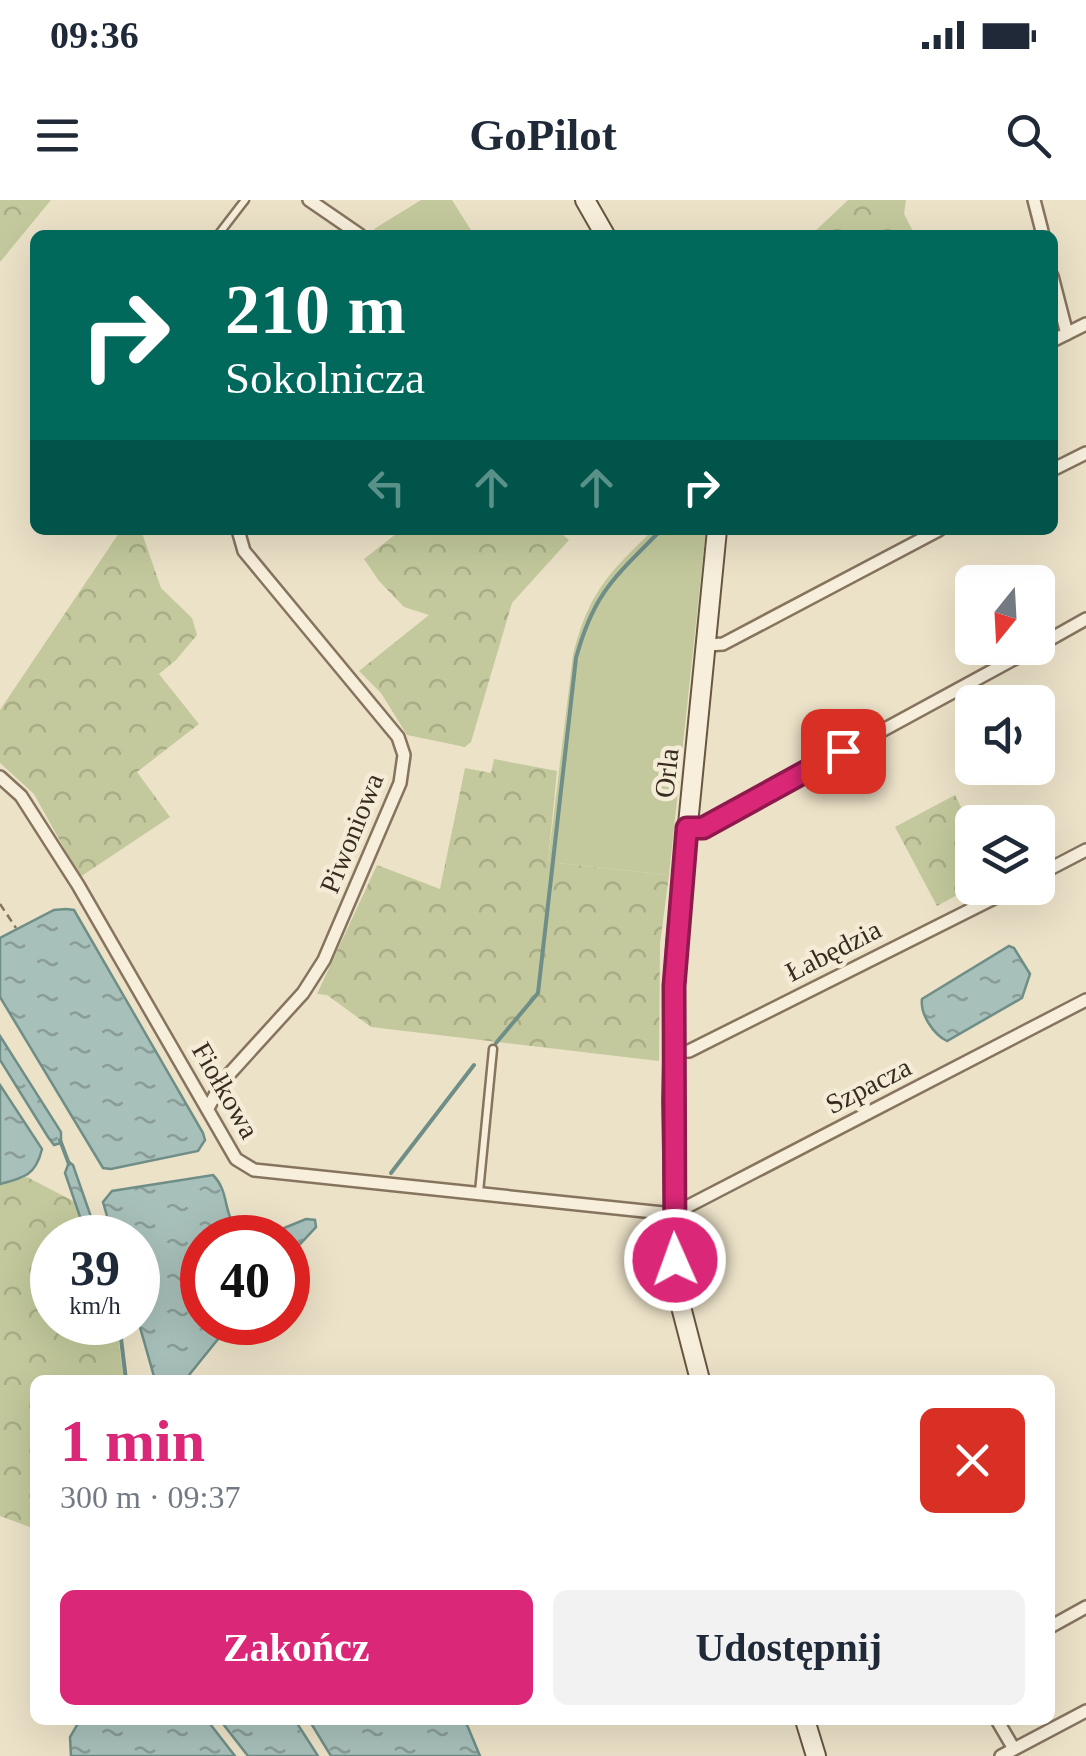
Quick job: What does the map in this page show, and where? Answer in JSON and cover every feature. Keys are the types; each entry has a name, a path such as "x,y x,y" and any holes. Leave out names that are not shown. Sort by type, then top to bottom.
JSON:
{"street":[{"path":"309,200 353,230"},
{"path":"585,200 601,230"},
{"path":"1034,200 1041,230"},
{"path":"1058,299 1067,334"},
{"path":"1058,338 1086,324"},
{"path":"1058,467 1086,453"},
{"name":"Piwoniowa","path":"208,1108 223,1081 316,975 392,804 404,765 402,746 394,730 244,551 239,535"},
{"name":"Orla","path":"699,1375 679,1299 673,1214 676,946 718,535"},
{"path":"707,645 723,644 930,535"},
{"path":"1055,636 1086,620"},
{"path":"687,828 703,828 1001,665"},
{"name":"Fiołkowa","path":"0,776 22,796 52,843 236,1160 254,1170 673,1214"},
{"path":"1055,867 1086,850"},
{"name":"Łabędzia","path":"674,1052 689,1051 980,905"},
{"name":"Szpacza","path":"673,1214 1086,1000"},
{"path":"1055,1624 1086,1607"},
{"path":"1002,1756 1086,1712"},
{"path":"807,1725 816,1756"},
{"path":"1001,1725 1014,1749"}],"lane":[{"path":"222,230 246,200"},
{"path":"478,1193 492,1049"}],"path":[{"path":"0,904 16,928"}],"green space":[{"path":"0,200 51,200 0,262"},
{"path":"421,200 452,200 471,230 376,230"},
{"path":"848,200 906,200 904,214 912,230 816,230"},
{"path":"118,535 143,535 161,588 192,618 197,635 159,674 199,724 137,772 170,817 80,877 34,794 0,763 0,710"},
{"path":"395,535 563,535 569,540 512,603 471,742 465,747 407,735 381,693 359,671 429,615 404,607 364,559"},
{"path":"648,535 705,535 669,875 548,862 573,655 593,599"},
{"path":"494,759 557,771 548,862 669,875 660,944 659,1061 371,1027 327,995 317,994 377,865 440,889 465,768 491,773"},
{"path":"955,795 960,805 955,805 955,896 937,906 895,827"},
{"path":"27,1177 75,1202 79,1215 30,1215 30,1345 119,1345 123,1375 30,1375 30,1527 0,1516 0,1184"}],"water":[{"path":"54,910 74,910 203,1133 205,1140 198,1151 103,1168 0,997 0,938"},
{"path":"1009,946 1030,974 1022,998 947,1041 942,1038 925,1017 922,999"},
{"path":"0,1036 61,1132 61,1143 54,1145 48,1137 0,1060"},
{"path":"0,1085 42,1149 28,1174 0,1184"},
{"path":"69,1162 90,1215 79,1215 65,1173"},
{"path":"213,1175 223,1191 229,1215 180,1215 180,1345 213,1345 189,1375 154,1375 145,1345 160,1345 160,1215 107,1215 103,1202 112,1191"},
{"path":"77,1725 211,1725 235,1756 71,1756 70,1737"},
{"path":"224,1725 298,1725 318,1756 248,1756"},
{"path":"312,1725 467,1725 480,1756 331,1756"}],"waterway":[{"path":"496,1043 538,993 576,658 583,635 608,587 656,535"},
{"path":"391,1173 474,1065"},
{"path":"60,1140 69,1164"},
{"path":"122,1345 125,1375"}],"route":[{"path":"675,1260 674,986 687,828 703,828 843,751"}]}
